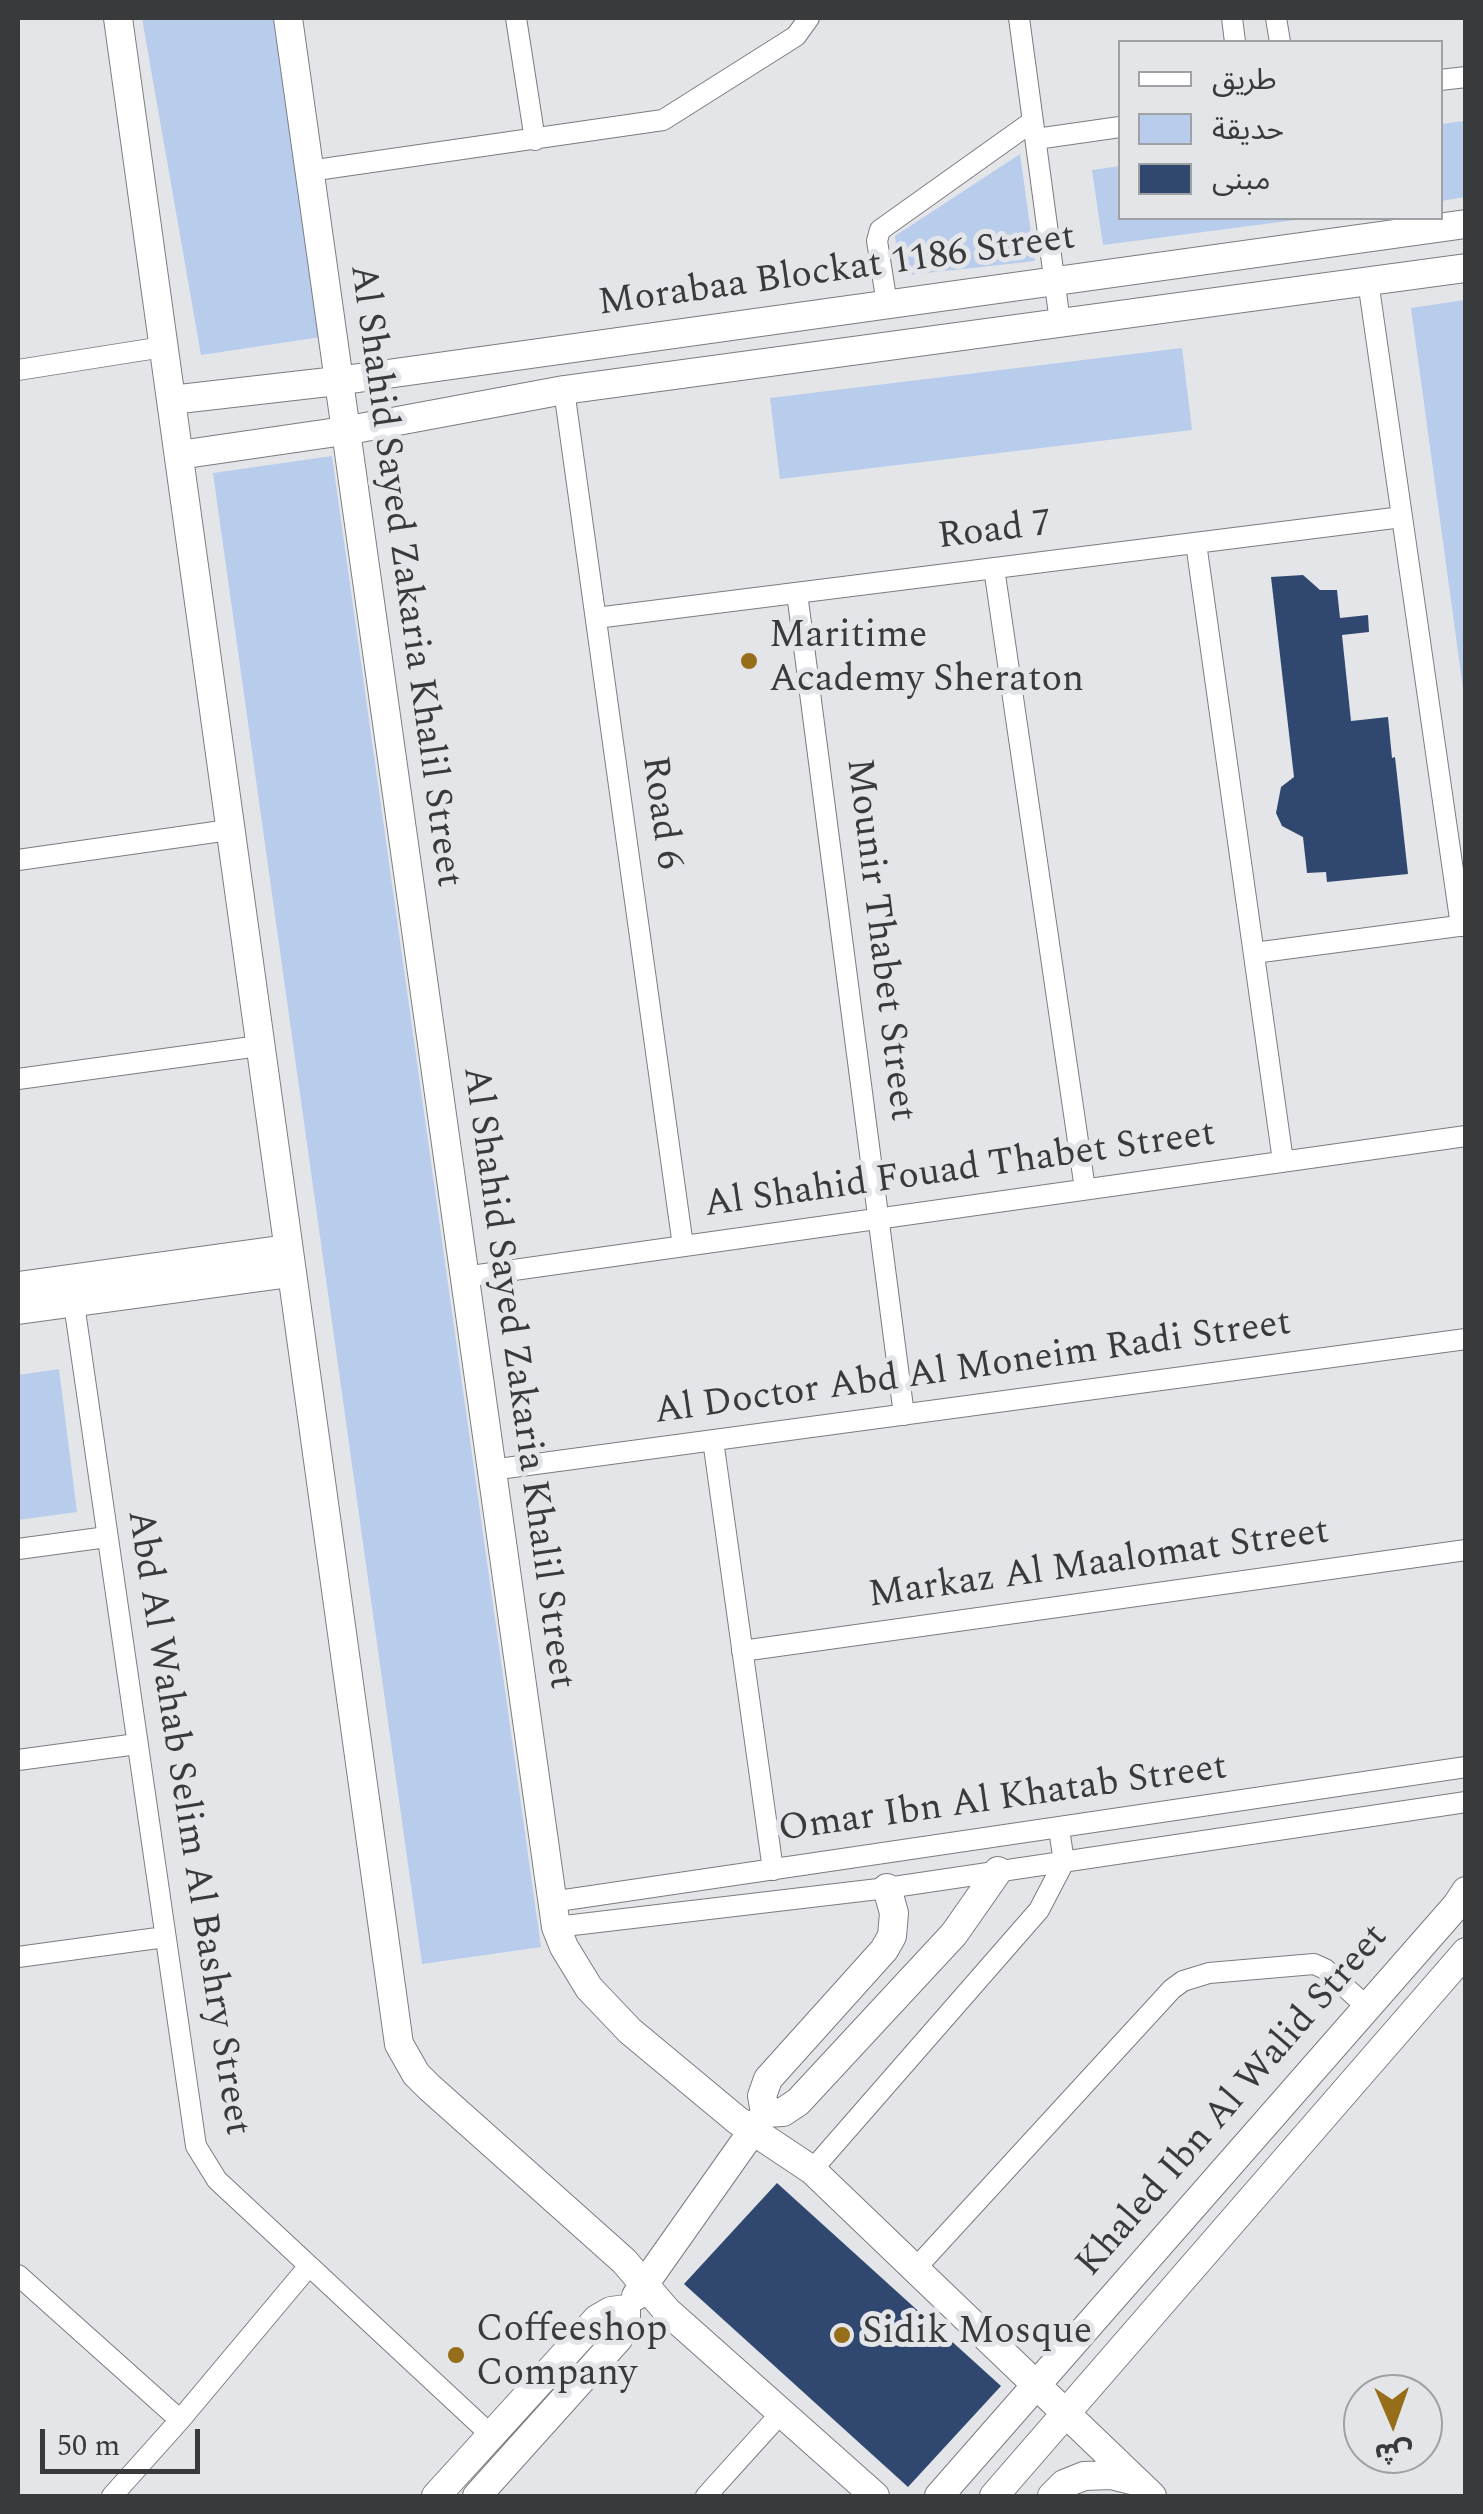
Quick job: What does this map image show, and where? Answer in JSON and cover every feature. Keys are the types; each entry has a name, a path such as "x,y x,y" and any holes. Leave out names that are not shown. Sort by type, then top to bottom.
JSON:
{"street":[{"path":"118,18 398,2044 429,2087 624,2262 667,2311 875,2496"},
{"name":"Al Shahid Sayed Zakaria Khalil Street","path":"288,18 554,1915 574,1966 606,2008 630,2031 759,2122 1143,2488"},
{"path":"516,18 535,140"},
{"path":"309,171 662,120 796,36 808,18"},
{"path":"1019,18 1060,322"},
{"path":"887,304 877,241 880,230 1034,130 1118,127"},
{"name":"Morabaa Blockat 1186 Street","path":"171,400 1466,224"},
{"path":"1254,952 1463,926 1402,518 1381,279 1389,234"},
{"path":"1332,242 1337,285"},
{"name":"Morabaa Blockat 1186 Street","path":"179,455 344,431 564,390 1466,268"},
{"path":"18,370 163,347"},
{"name":"Road 6","path":"564,390 683,1246"},
{"name":"Road 7","path":"596,618 1402,518"},
{"path":"1196,543 1284,1162"},
{"path":"994,568 1084,1190"},
{"name":"Mounir Thabet Street","path":"798,592 904,1414"},
{"path":"18,860 230,830"},
{"path":"18,1079 259,1046"},
{"name":"Al Shahid Fouad Thabet Street","path":"464,1277 1466,1136"},
{"path":"18,1286 72,1290 289,1261"},
{"path":"18,1310 72,1290"},
{"name":"Abd Al Wahab Selim Al Bashry Street","path":"72,1290 194,2136 200,2156 217,2180 491,2435"},
{"name":"Al Doctor Abd Al Moneim Radi Street","path":"491,1470 1466,1339"},
{"path":"713,1440 773,1870"},
{"path":"18,1549 108,1537"},
{"name":"Markaz Al Maalomat Street","path":"742,1651 1466,1550"},
{"path":"18,1760 137,1744"},
{"name":"Omar Ibn Al Khatab Street","path":"554,1915 773,1870 1466,1767"},
{"name":"Omar Ibn Al Khatab Street","path":"554,1915 888,1888 1466,1802"},
{"path":"812,2170 1039,1910 1064,1862 1059,1829"},
{"path":"477,2496 618,2339 626,2325 626,2309 759,2122 791,2108 971,1914 998,1872 994,1839"},
{"path":"759,2122 768,2080 884,1950 894,1925 888,1888"},
{"name":"Khaled Ibn Al Walid Street","path":"938,2496 1466,1891"},
{"path":"894,1925 918,1937 932,1959"},
{"path":"18,1957 165,1938"},
{"name":"Khaled Ibn Al Walid Street","path":"994,2496 1466,1952"},
{"path":"915,2269 1183,1981 1209,1974 1314,1964 1325,1969 1366,2006"},
{"path":"112,2496 309,2266"},
{"path":"18,2275 180,2420"},
{"path":"436,2496 597,2318 626,2309"},
{"path":"706,2496 781,2412"},
{"path":"1052,2496 1064,2484 1084,2476 1110,2475 1143,2488"}],"green space":[{"path":"142,18 284,18 321,337 201,355"},
{"path":"1465,121 1465,197 1443,201 1443,124"},
{"path":"1020,154 1035,261 900,276 895,236"},
{"path":"1118,166 1118,220 1296,220 1103,245 1092,170"},
{"path":"1466,300 1465,703 1411,308"},
{"path":"1182,348 1192,430 780,479 770,398"},
{"path":"332,456 541,1947 422,1964 213,473"},
{"path":"59,1369 77,1512 18,1520 18,1375"}],"building":[{"path":"1303,575 1320,590 1337,590 1340,618 1368,615 1369,632 1342,635 1351,721 1388,717 1408,874 1327,882 1326,872 1307,873 1303,837 1282,826 1276,813 1281,787 1294,777 1271,577"},
{"name":"Sidik Mosque","path":"777,2183 1001,2386 908,2487 684,2284"}],"place":[{"name":"Maritime Academy Sheraton","path":"749,661"},
{"name":"Sidik Mosque","path":"842,2335"},
{"name":"Coffeeshop Company","path":"456,2355"}]}
